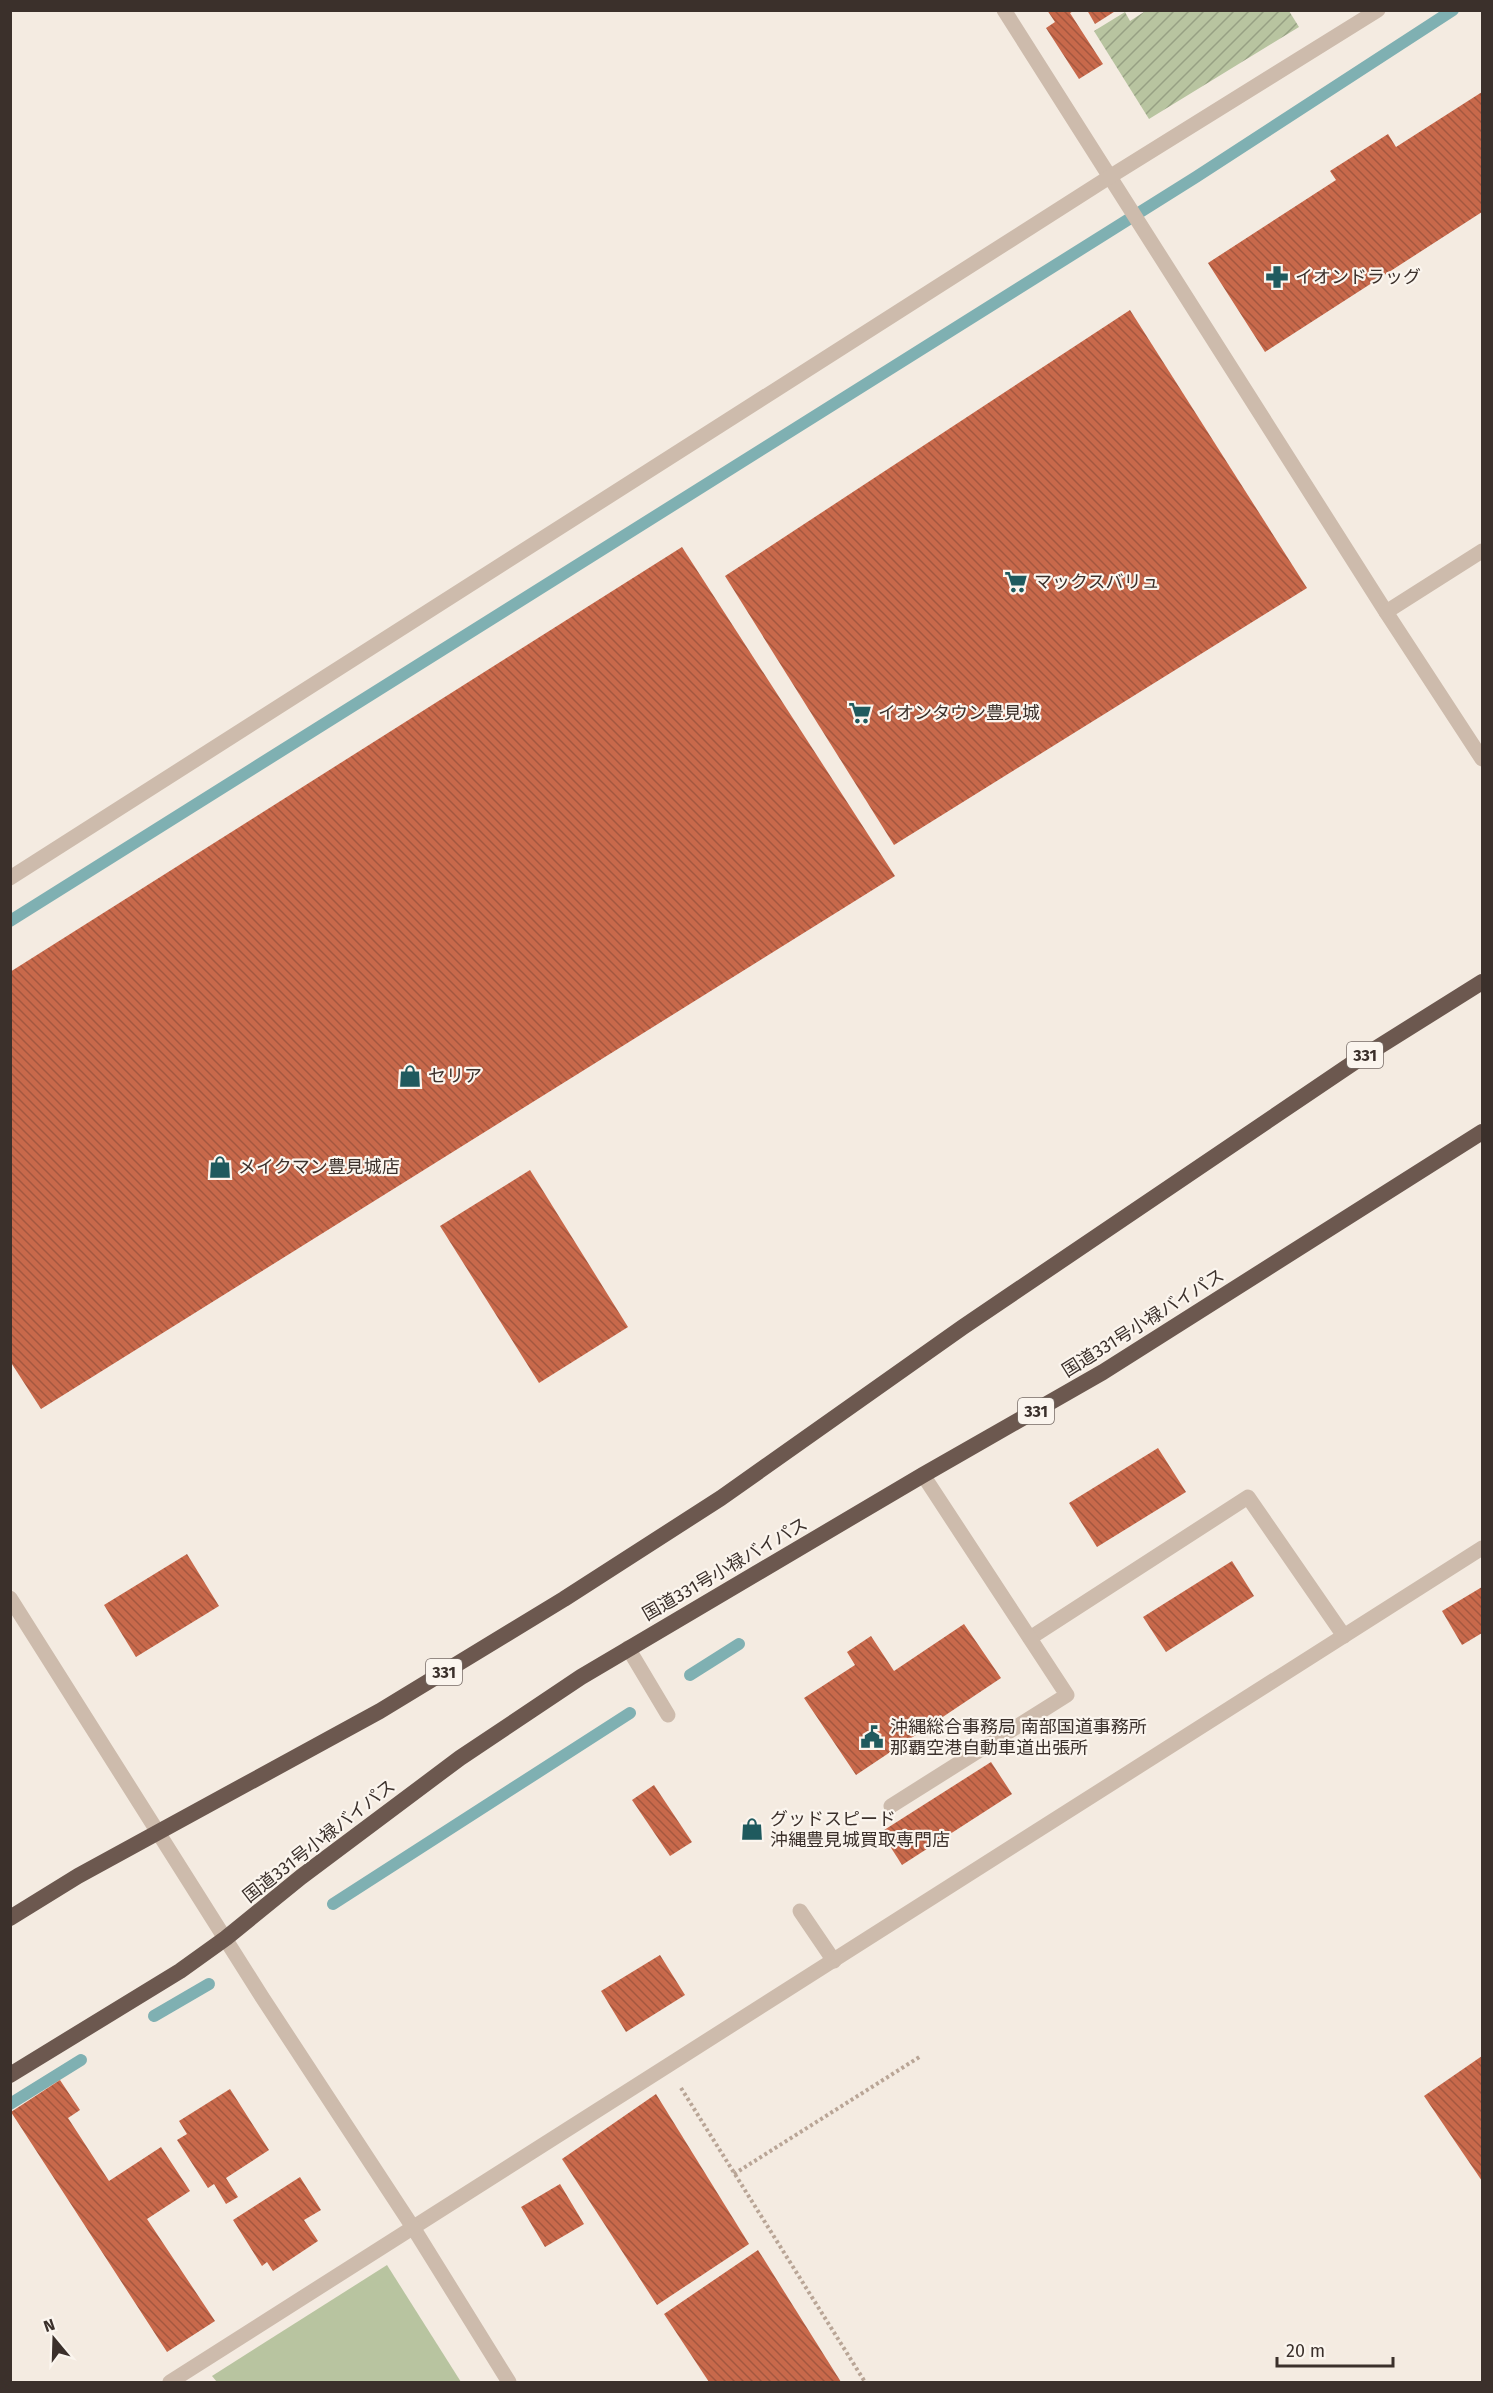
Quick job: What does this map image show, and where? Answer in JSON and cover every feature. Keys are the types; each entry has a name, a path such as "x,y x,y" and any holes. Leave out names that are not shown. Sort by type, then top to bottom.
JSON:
{"highway":[{"name":"331","path":"10,1918 78,1876 380,1711 564,1599 721,1498 963,1327 1250,1132 1356,1061 1482,982"},
{"name":"国道331号小禄バイパス","path":"10,2075 180,1971 460,1758 628,1648 1103,1372 1482,1132"}],"street":[{"path":"1004,10 1386,612 1482,759"},
{"path":"10,878 1114,181 1378,10"},
{"path":"1386,612 1482,551"},
{"path":"891,1806 1067,1695 923,1475"},
{"path":"1030,1638 1248,1497 1344,1636"},
{"path":"170,2382 1482,1548"},
{"path":"11,1601 262,1997 414,2229 509,2382"},
{"path":"628,1648 668,1715"},
{"path":"800,1911 834,1961"}],"path":[{"path":"734,2174 921,2056"},
{"path":"667,2067 865,2382"}],"green space":[{"path":"1147,10 1289,11 1299,27 1149,119 1094,31 1125,12 1130,21"},
{"path":"387,2265 461,2382 217,2382 212,2376"}],"building":[{"path":"1047,10 1075,10 1070,13 1103,64 1079,79 1046,28 1055,22"},
{"path":"1087,10 1117,10 1095,24"},
{"path":"1482,92 1482,212 1265,352 1208,263 1336,180 1330,171 1388,134 1396,147"},
{"name":"マックスバリュ","path":"1130,310 1307,588 894,845 725,576"},
{"name":"メイクマン豊見城店","path":"682,547 895,876 41,1409 10,1361 10,972"},
{"path":"530,1170 628,1327 539,1383 440,1226"},
{"path":"1158,1448 1186,1492 1097,1547 1069,1503"},
{"path":"187,1554 219,1606 136,1657 104,1605"},
{"path":"1232,1561 1254,1596 1166,1652 1143,1617"},
{"path":"1482,1587 1482,1633 1462,1645 1442,1611"},
{"name":"沖縄総合事務局 南部国道事務所 那覇空港自動車道出張所","path":"964,1624 1001,1678 856,1775 804,1698 855,1665 847,1652 871,1636 894,1671"},
{"path":"991,1762 1012,1794 902,1865 881,1832"},
{"path":"654,1785 692,1842 670,1856 632,1800"},
{"path":"660,1955 685,1995 626,2032 601,1991"},
{"path":"1482,2056 1482,2181 1424,2096"},
{"path":"60,2080 80,2110 68,2118 109,2181 161,2147 190,2191 147,2219 215,2321 167,2352 11,2112"},
{"path":"230,2089 269,2150 226,2178 238,2197 226,2204 214,2184 208,2188 177,2140 187,2134 179,2121"},
{"path":"656,2094 749,2244 657,2305 562,2159"},
{"path":"300,2177 321,2210 304,2220 318,2241 273,2271 267,2262 262,2266 233,2220"},
{"path":"560,2184 584,2224 545,2247 521,2207"},
{"path":"758,2250 841,2382 709,2382 664,2314"}],"waterway":[{"path":"10,921 1196,177 1453,10"},
{"path":"690,1675 739,1644"},
{"path":"333,1904 630,1713"},
{"path":"154,2016 209,1984"},
{"path":"10,2104 81,2060"}],"place":[{"name":"イオンドラッグ","path":"1277,277"},
{"name":"マックスバリュ","path":"1016,582"},
{"name":"イオンタウン豊見城","path":"860,713"},
{"name":"セリア","path":"410,1076"},
{"name":"メイクマン豊見城店","path":"220,1167"},
{"name":"沖縄総合事務局 南部国道事務所 那覇空港自動車道出張所","path":"872,1737"},
{"name":"グッドスピード 沖縄豊見城買取専門店","path":"752,1829"}]}
